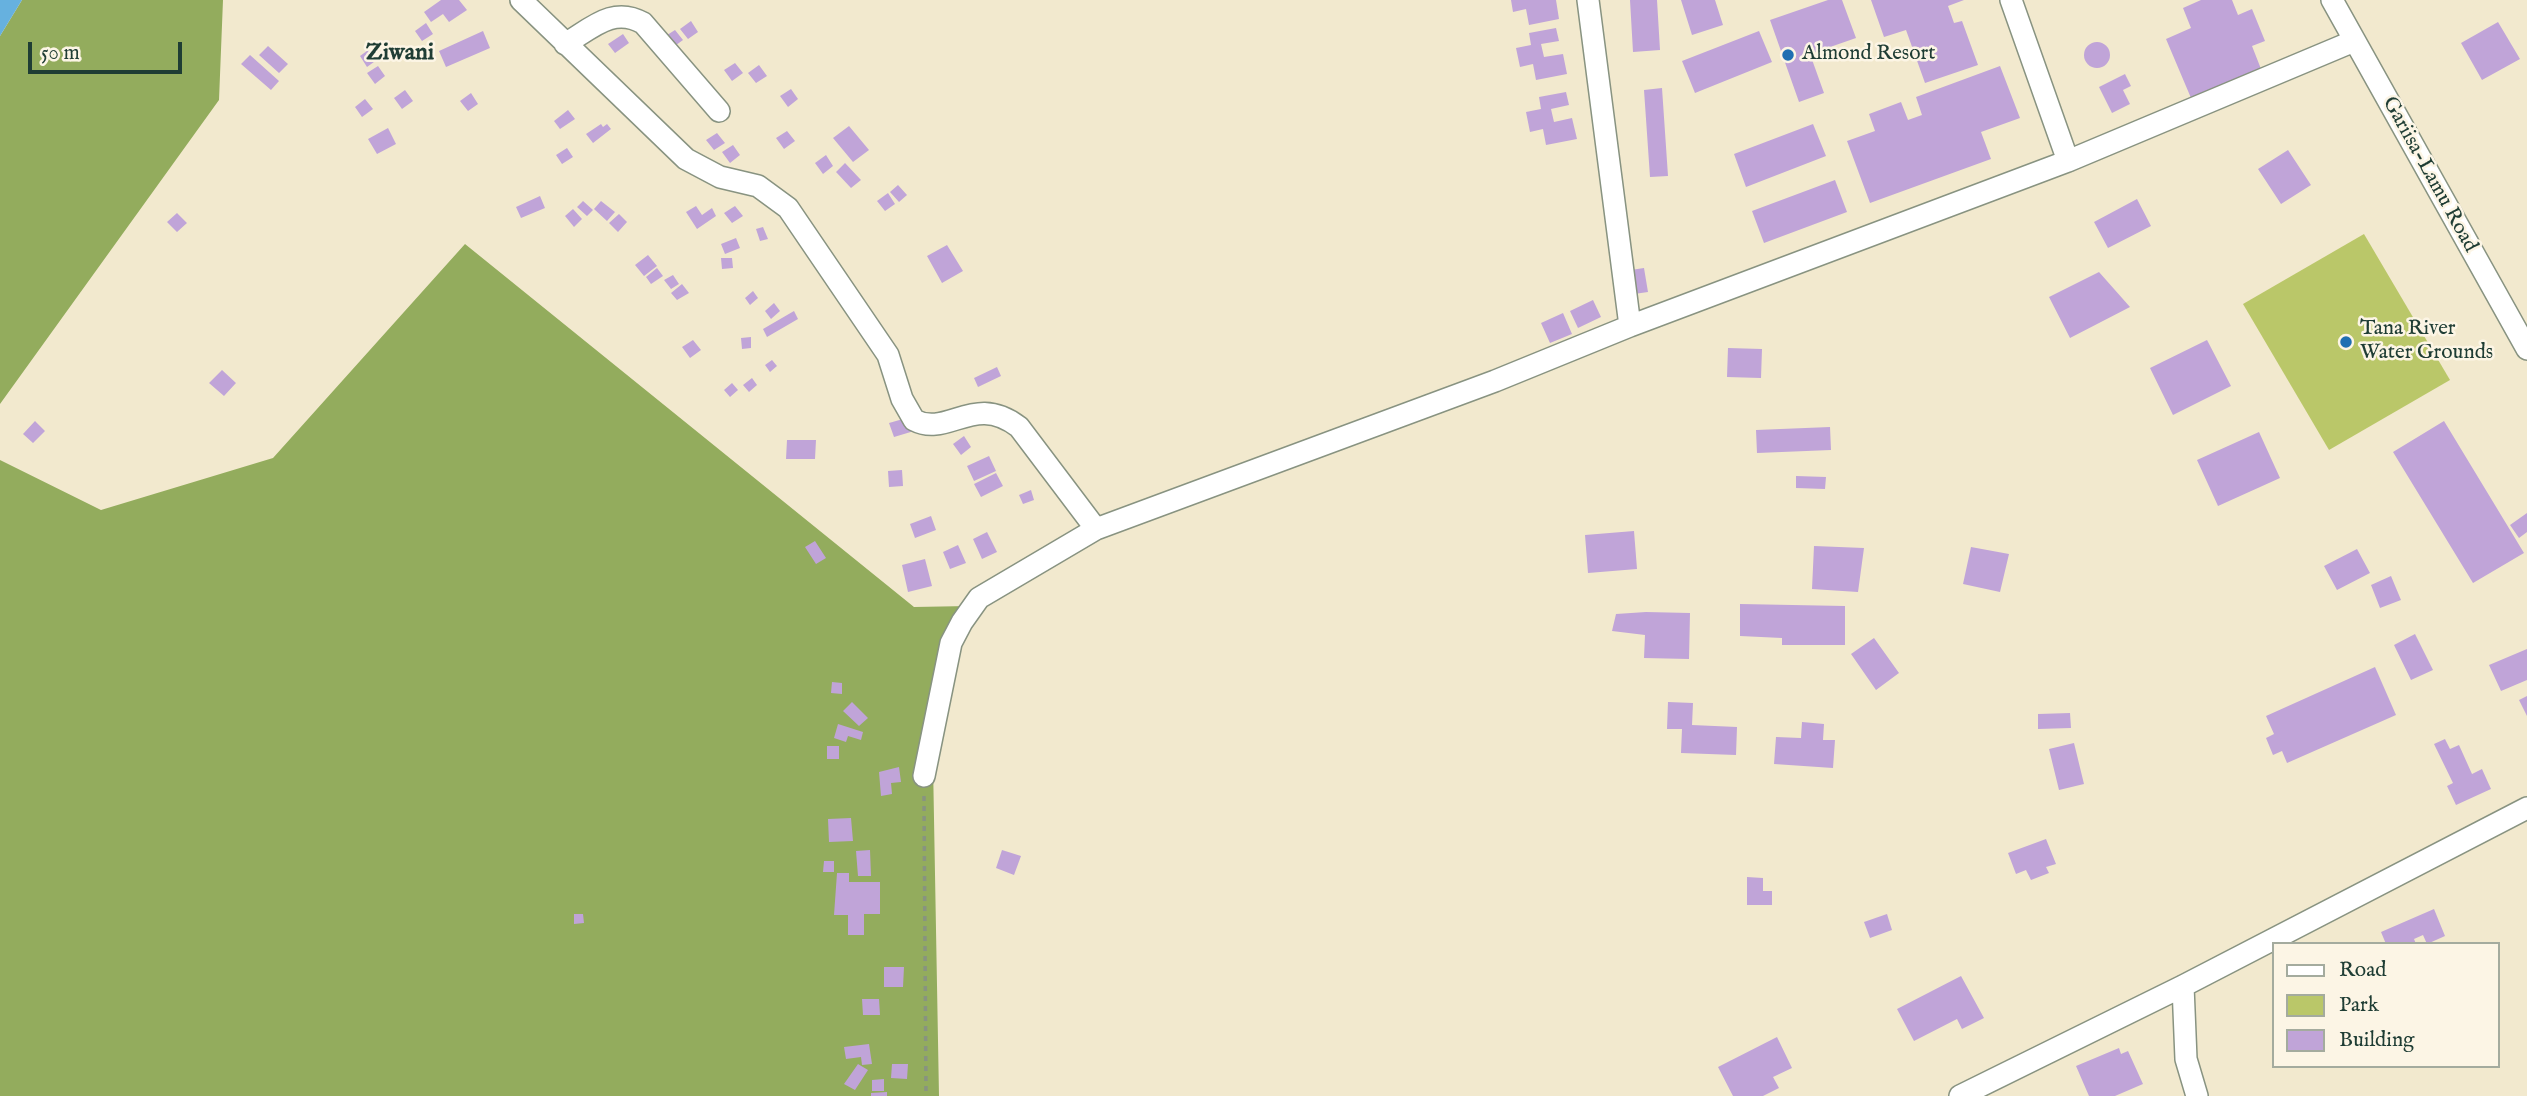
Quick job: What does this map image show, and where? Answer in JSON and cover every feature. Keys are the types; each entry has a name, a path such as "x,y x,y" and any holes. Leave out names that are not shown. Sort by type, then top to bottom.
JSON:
{"street":[{"path":"521,0 686,159 720,177 758,186 788,208 888,355 902,399 914,420 922,425 986,411 1003,415 1019,427 1096,529"},
{"path":"1588,0 1630,326"},
{"path":"2011,0 2068,161"},
{"name":"Gariisa-Lamu Road","path":"2332,0 2527,349"},
{"path":"565,44 612,17 629,15 643,23 719,111"},
{"path":"924,776 951,643 979,598 1096,529 1495,381 1630,326 2068,161 2354,41"},
{"path":"1960,1096 2183,986 2527,808"},
{"path":"2183,986 2186,1059 2197,1096"}],"path":[{"path":"924,776 926,1096"}],"green space":[{"path":"22,0 223,0 219,100 0,404 0,36"},
{"name":"Tana River Water Grounds","path":"2364,234 2450,380 2329,450 2243,304"},
{"path":"465,244 914,607 969,606 933,763 939,1096 0,1096 0,460 101,510 273,458"}],"water":[{"path":"0,0 22,0 0,36"}],"building":[{"path":"441,0 459,0 467,10 449,22 443,14 431,22 424,12"},
{"path":"1511,0 1556,0 1559,19 1529,25 1526,9 1513,12"},
{"path":"1630,0 1657,0 1660,50 1633,52"},
{"path":"1681,0 1715,0 1723,25 1692,35"},
{"path":"1828,0 1842,0 1856,38 1810,54 1824,93 1799,102 1770,20"},
{"path":"1871,0 1964,0 1948,6 1954,23 1962,21 1978,65 1925,83 1906,30 1884,37"},
{"path":"2201,0 2232,0 2238,15 2252,9 2265,41 2252,46 2261,69 2191,98 2166,39 2191,28 2183,8"},
{"path":"691,21 698,32 688,39 680,29"},
{"path":"2498,22 2520,59 2482,80 2461,43"},
{"path":"426,23 433,34 422,41 415,31"},
{"path":"1556,28 1559,41 1541,44 1544,57 1563,54 1567,74 1536,80 1533,64 1520,67 1516,48 1531,45 1529,33"},
{"path":"675,30 683,40 672,48 664,37"},
{"path":"483,31 490,48 446,67 439,51"},
{"path":"1759,31 1772,62 1695,93 1682,61"},
{"path":"623,34 629,43 615,53 608,44"},
{"path":"2097,42 2106,46 2110,55 2106,64 2097,68 2088,64 2084,55 2088,46"},
{"path":"268,46 288,64 279,73 259,55"},
{"path":"371,48 378,59 367,67 360,56"},
{"path":"250,55 279,81 271,90 241,64"},
{"path":"735,63 743,73 732,81 724,70"},
{"path":"759,65 767,76 756,83 748,73"},
{"path":"378,66 385,76 375,84 367,73"},
{"path":"2000,66 2020,118 1981,132 1991,159 1870,203 1847,141 1875,131 1869,114 1901,102 1908,120 1922,115 1916,97"},
{"path":"2125,74 2131,86 2123,90 2130,104 2112,113 2099,87"},
{"path":"1662,88 1668,176 1650,177 1644,90"},
{"path":"791,89 798,99 788,107 780,96"},
{"path":"405,90 413,101 402,109 394,98"},
{"path":"1566,92 1569,105 1551,109 1554,122 1572,118 1577,139 1546,145 1543,129 1530,132 1526,112 1541,109 1539,97"},
{"path":"471,93 478,104 468,111 460,101"},
{"path":"365,99 373,109 362,117 355,107"},
{"path":"568,110 575,119 560,129 554,121"},
{"path":"601,124 603,127 607,124 611,129 593,143 586,134"},
{"path":"1813,124 1826,156 1746,187 1734,154"},
{"path":"849,126 869,150 853,162 833,138"},
{"path":"388,128 396,144 377,154 368,139"},
{"path":"787,131 795,141 784,149 776,138"},
{"path":"717,133 725,143 714,150 706,140"},
{"path":"733,145 740,155 730,163 722,152"},
{"path":"567,148 573,157 562,164 556,155"},
{"path":"2288,150 2311,185 2281,204 2258,169"},
{"path":"826,155 833,166 823,174 815,163"},
{"path":"845,163 861,180 851,188 836,172"},
{"path":"1835,180 1847,212 1764,243 1752,211"},
{"path":"898,185 907,195 899,202 890,192"},
{"path":"888,193 895,204 885,211 877,201"},
{"path":"540,196 545,208 521,218 516,207"},
{"path":"2137,199 2151,226 2108,248 2094,222"},
{"path":"583,201 593,210 587,216 577,207"},
{"path":"601,201 615,212 607,221 594,209"},
{"path":"696,206 702,215 712,208 716,216 697,229 686,212"},
{"path":"735,206 743,216 732,223 724,213"},
{"path":"573,209 582,219 574,227 565,216"},
{"path":"177,213 187,223 177,232 167,222"},
{"path":"619,214 627,222 618,232 609,223"},
{"path":"763,227 768,239 760,241 756,229"},
{"path":"736,238 740,248 725,254 721,244"},
{"path":"947,245 963,271 942,283 927,256"},
{"path":"648,255 657,266 644,276 635,265"},
{"path":"721,258 732,258 733,268 722,269"},
{"path":"657,268 663,276 651,284 646,277"},
{"path":"1644,268 1648,292 1634,294 1631,270"},
{"path":"2099,272 2130,307 2070,338 2049,297"},
{"path":"673,275 679,284 671,289 664,280"},
{"path":"682,284 689,293 677,300 671,293"},
{"path":"753,291 758,298 750,305 745,298"},
{"path":"1593,300 1601,317 1578,328 1570,311"},
{"path":"774,303 780,311 771,319 765,311"},
{"path":"794,311 798,319 767,337 763,329"},
{"path":"1563,313 1572,334 1550,343 1541,323"},
{"path":"751,337 751,348 742,349 741,338"},
{"path":"693,340 701,350 690,358 682,347"},
{"path":"2207,340 2231,386 2173,415 2150,368"},
{"path":"1728,348 1762,349 1761,378 1727,377"},
{"path":"772,360 777,366 770,372 765,365"},
{"path":"997,367 1001,376 978,387 974,378"},
{"path":"222,370 236,383 224,396 209,383"},
{"path":"752,378 757,385 749,392 743,385"},
{"path":"732,383 738,390 730,397 724,390"},
{"path":"910,417 914,431 894,437 889,423"},
{"path":"35,421 45,431 33,443 23,434"},
{"path":"2444,421 2524,553 2473,583 2393,452"},
{"path":"1830,427 1831,450 1757,453 1756,430"},
{"path":"2259,432 2280,478 2218,506 2197,460"},
{"path":"964,436 971,447 961,455 953,444"},
{"path":"787,440 816,440 815,459 786,459"},
{"path":"989,456 996,471 974,481 967,466"},
{"path":"902,470 903,486 889,487 888,471"},
{"path":"996,473 1003,486 981,497 974,484"},
{"path":"1796,476 1826,477 1825,489 1796,488"},
{"path":"1031,490 1034,500 1023,504 1019,495"},
{"path":"2527,513 2527,532 2519,538 2510,525"},
{"path":"931,516 936,530 915,538 910,524"},
{"path":"1634,531 1637,569 1588,573 1585,535"},
{"path":"987,532 997,552 982,559 973,539"},
{"path":"815,541 826,558 816,564 805,547"},
{"path":"958,545 966,563 950,569 943,552"},
{"path":"1814,546 1864,548 1858,592 1812,589"},
{"path":"1971,547 2009,554 2000,592 1963,584"},
{"path":"2357,549 2370,573 2337,590 2324,566"},
{"path":"925,559 932,586 908,592 902,565"},
{"path":"2391,576 2401,600 2380,608 2371,585"},
{"path":"1740,604 1845,606 1845,645 1782,645 1782,638 1740,636"},
{"path":"1690,613 1689,659 1644,658 1645,635 1612,631 1616,614"},
{"path":"2415,634 2433,670 2411,680 2394,645"},
{"path":"1874,638 1899,673 1876,690 1851,654"},
{"path":"2527,649 2527,680 2501,691 2489,665"},
{"path":"2375,667 2396,715 2287,763 2282,751 2273,755 2266,738 2274,734 2266,716"},
{"path":"832,682 842,683 842,694 831,693"},
{"path":"2527,696 2527,716 2519,700"},
{"path":"852,702 868,718 859,726 843,711"},
{"path":"1668,702 1693,703 1692,725 1737,727 1736,755 1681,753 1682,729 1667,729"},
{"path":"2070,713 2071,728 2038,729 2038,714"},
{"path":"1802,722 1824,724 1823,740 1835,740 1833,768 1774,764 1776,737 1801,738"},
{"path":"838,724 863,732 861,740 848,736 846,742 834,738"},
{"path":"2445,739 2450,749 2459,745 2472,774 2482,769 2491,789 2456,805 2447,786 2453,783 2434,744"},
{"path":"2074,743 2084,784 2059,790 2049,749"},
{"path":"827,746 839,746 839,759 827,759"},
{"path":"899,767 901,782 891,783 892,794 881,796 879,772"},
{"path":"851,818 853,841 829,842 828,819"},
{"path":"2046,839 2056,864 2046,867 2049,873 2031,880 2026,870 2016,874 2008,853"},
{"path":"870,850 871,876 858,876 856,851"},
{"path":"1002,850 1021,856 1014,875 996,868"},
{"path":"824,861 834,861 834,872 823,872"},
{"path":"837,873 849,873 849,882 880,882 880,914 864,914 864,935 848,935 848,915 834,915"},
{"path":"1747,877 1763,878 1763,891 1772,891 1772,905 1747,905"},
{"path":"2434,909 2445,936 2432,942 2426,942 2423,935 2414,939 2415,942 2385,942 2381,932"},
{"path":"574,914 583,914 584,923 574,924"},
{"path":"1887,914 1892,930 1870,938 1864,922"},
{"path":"884,967 904,967 903,987 884,987"},
{"path":"1961,976 1984,1018 1962,1029 1957,1019 1914,1041 1897,1009"},
{"path":"862,999 879,999 880,1015 863,1015"},
{"path":"1777,1037 1792,1068 1773,1077 1779,1088 1763,1096 1733,1096 1718,1067"},
{"path":"869,1044 872,1064 862,1065 861,1057 846,1059 844,1047"},
{"path":"2119,1048 2121,1054 2128,1051 2143,1084 2115,1096 2089,1096 2076,1066"},
{"path":"858,1064 868,1070 855,1090 844,1084"},
{"path":"892,1064 908,1064 907,1079 891,1078"},
{"path":"884,1079 884,1091 872,1091 872,1080"},
{"path":"887,1092 887,1096 871,1096 871,1093"}],"place":[{"name":"Almond Resort","path":"1788,55"},
{"name":"Tana River Water Grounds","path":"2346,342"}],"district":[{"name":"Ziwani","path":"400,54"}]}
